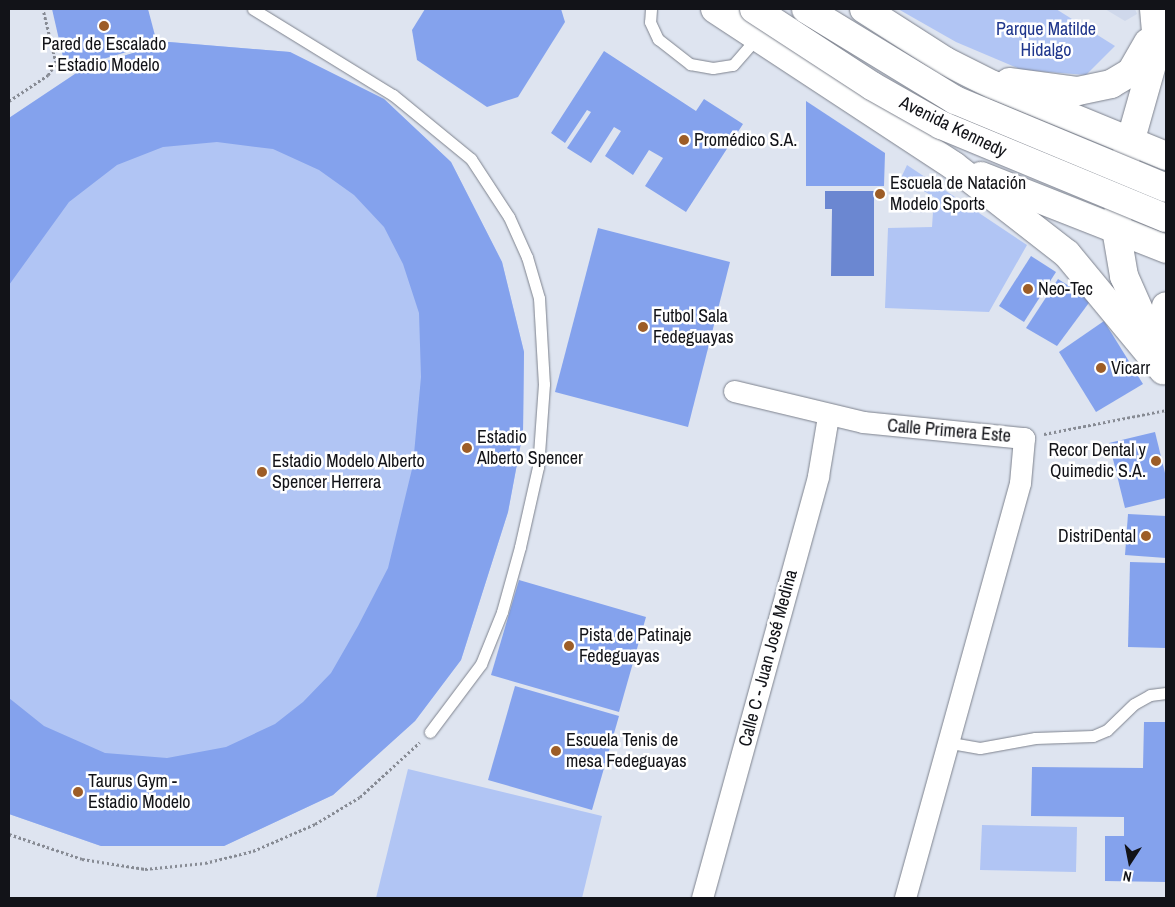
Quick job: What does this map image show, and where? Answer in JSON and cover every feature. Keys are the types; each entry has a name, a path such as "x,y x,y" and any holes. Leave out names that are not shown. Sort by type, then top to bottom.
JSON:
{"main road":[{"path":"715,9 954,166 1067,254 1163,370"},
{"name":"Avenida Kennedy","path":"754,9 872,86 941,124 1166,218"},
{"name":"Avenida Kennedy","path":"806,9 955,100 1166,188"},
{"path":"864,9 945,61 1034,103 1166,156"},
{"path":"945,61 1002,80 1071,90 1096,88 1122,80 1139,62 1157,20"},
{"path":"1157,20 1155,54 1130,142 1116,229 1124,276 1163,370"},
{"path":"999,183 1037,184 1052,177 1060,166 1062,136 1048,116 1034,103"},
{"path":"954,166 1166,249"},
{"path":"1163,370 1166,306"}],"street":[{"name":"Calle Primera Este","path":"734,391 828,416 1024,438"},
{"name":"Calle C - Juan José Medina","path":"702,898 818,476 828,416"},
{"path":"905,898 951,743 1020,483 1024,438"}],"lane":[{"path":"253,9 393,95 471,159 509,217 527,257 539,298 544,384 538,468 520,547 502,612 481,664 430,732"},
{"path":"651,9 650,22 658,39 690,64 713,68 733,65 757,37"},
{"path":"951,743 980,748 1035,738 1092,736 1107,730 1134,704 1150,695 1166,693"}],"path":[{"path":"9,101 48,75 56,64 43,9"},
{"name":"Calle Primera Este","path":"1024,438 1166,410"},
{"path":"9,834 82,859 145,869 205,863 253,851 315,824 360,797 430,732"}],"shaded area":[{"path":"1105,9 1135,9 1137,14 1125,21"},
{"path":"825,191 874,191 874,276 831,276 832,209 825,209"}],"green space":[{"name":"Parque Matilde Hidalgo","path":"898,9 1056,9 1115,46 1086,75 1022,70 956,42"},
{"name":"Estadio Modelo Alberto Spencer Herrera","path":"169,42 290,52 384,99 451,162 502,262 524,352 523,432 508,512 461,660 415,721 333,795 224,846 101,846 9,814 9,118 84,68"},
{"path":"907,165 1027,245 989,312 885,308 888,228 932,227 934,197 901,178"},
{"path":"408,769 602,816 582,898 376,898"},
{"path":"982,825 1077,827 1076,872 980,870"}],"building":[{"name":"Pared de Escalado - Estadio Modelo","path":"52,9 148,9 157,43 66,70"},
{"path":"425,9 561,9 565,22 518,97 487,107 417,60 412,30"},
{"name":"Estadio Alberto Spencer","path":"169,42 290,52 384,99 451,162 502,262 524,352 523,432 508,512 461,660 415,721 333,795 224,846 101,846 9,814 9,698 44,726 105,753 167,758 226,747 275,724 303,702 331,673 388,568 413,465 421,377 419,313 403,264 384,227 354,195 319,170 273,149 217,142 163,147 117,165 69,202 9,285 9,118 84,68"},
{"name":"Promédico S.A.","path":"604,51 696,111 704,99 743,124 686,212 645,186 663,158 649,150 633,175 605,156 621,131 614,127 591,163 567,148 591,112 587,110 565,143 551,133"},
{"path":"806,101 885,153 884,186 806,186"},
{"name":"Futbol Sala Fedeguayas","path":"598,228 730,262 688,427 555,392"},
{"name":"Neo-Tec","path":"1031,256 1056,272 1024,322 999,306"},
{"path":"1058,279 1091,300 1057,346 1026,328"},
{"name":"Vicarr","path":"1104,321 1143,384 1096,412 1059,352"},
{"path":"1155,432 1166,477 1166,498 1125,508 1109,443"},
{"name":"DistriDental","path":"1128,514 1166,516 1166,558 1125,555"},
{"path":"1130,562 1166,563 1166,648 1128,647"},
{"name":"Pista de Patinaje Fedeguayas","path":"519,580 646,617 619,712 491,675"},
{"path":"515,686 619,716 592,810 488,780"},
{"path":"1144,722 1166,722 1166,882 1105,881 1105,836 1124,836 1124,817 1031,816 1032,767 1143,768"}],"place":[{"name":"Pared de Escalado - Estadio Modelo","path":"104,26"},
{"name":"Promédico S.A.","path":"684,140"},
{"name":"Escuela de Natación Modelo Sports","path":"880,194"},
{"name":"Neo-Tec","path":"1028,289"},
{"name":"Futbol Sala Fedeguayas","path":"643,327"},
{"name":"Vicarr","path":"1101,368"},
{"name":"Estadio Alberto Spencer","path":"467,448"},
{"name":"Recor Dental y Quimedic S.A.","path":"1156,461"},
{"name":"Estadio Modelo Alberto Spencer Herrera","path":"262,472"},
{"name":"DistriDental","path":"1146,536"},
{"name":"Pista de Patinaje Fedeguayas","path":"569,646"},
{"name":"Escuela Tenis de mesa Fedeguayas","path":"556,751"},
{"name":"Taurus Gym - Estadio Modelo","path":"78,792"}]}
